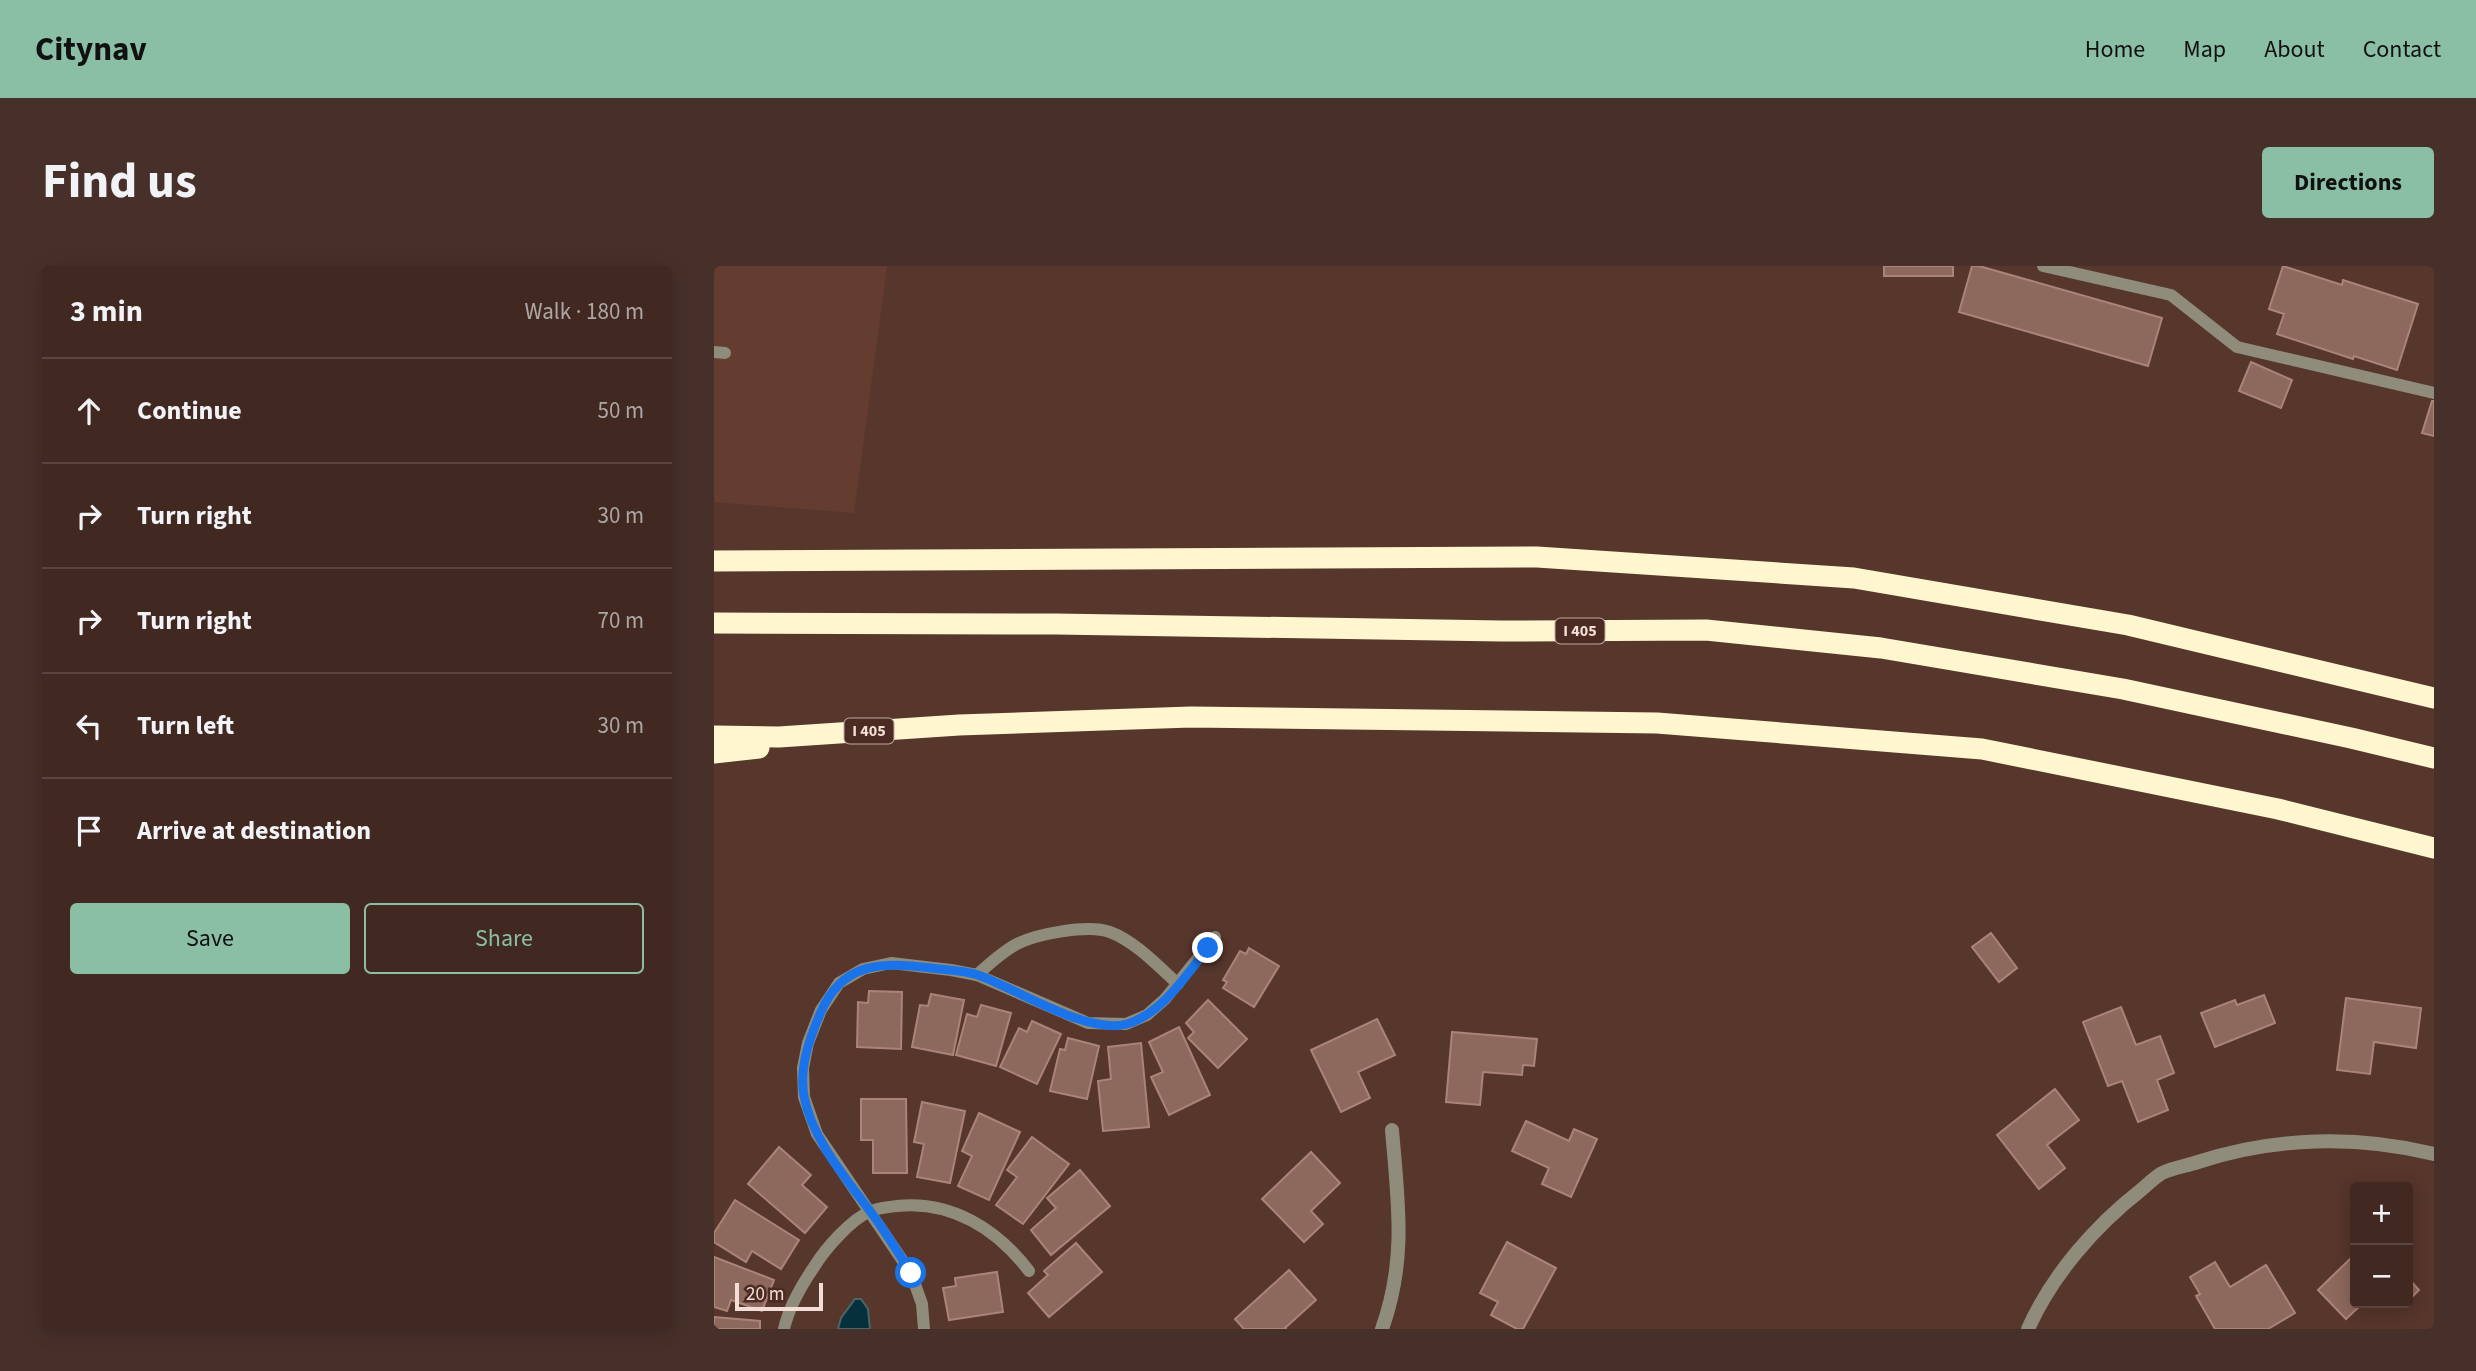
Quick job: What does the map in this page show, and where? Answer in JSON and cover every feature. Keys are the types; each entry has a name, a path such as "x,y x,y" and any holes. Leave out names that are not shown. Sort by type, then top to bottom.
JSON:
{"highway":[{"path":"714,561 1537,557 1854,578 2128,625 2434,698"},
{"name":"I 405","path":"714,624 1056,624 1501,631 1706,630 1881,648 2123,689 2434,758"},
{"name":"I 405","path":"714,736 779,737 959,725 1191,717 1657,723 1982,749 2278,809 2434,848"},
{"path":"714,753 959,725"},
{"path":"714,729 779,737"}],"street":[{"path":"1382,1329 1390,1307 1398,1268 1400,1228 1392,1130"},
{"path":"2028,1329 2060,1272 2121,1206 2161,1174 2216,1156 2273,1145 2342,1140 2407,1147 2434,1154"}],"lane":[{"path":"2043,266 2171,295 2237,347 2434,393"},
{"path":"977,975 994,959 1018,943 1077,929 1092,929 1108,932 1133,945 1178,984"},
{"path":"923,1329 922,1304 911,1273 817,1133 804,1097 803,1068 806,1055 821,1010 839,983 863,969 891,963 977,975 1088,1023 1126,1024 1147,1014 1178,984 1215,937"},
{"path":"784,1329 792,1304 821,1255 835,1239 870,1211 914,1205 957,1214 995,1234 1029,1271"}],"shaded area":[{"path":"714,266 887,266 854,513 714,502"}],"water":[{"path":"855,1299 861,1299 868,1309 870,1329 838,1329 841,1318"}],"building":[{"path":"1884,266 1953,266 1953,276 1884,276"},
{"path":"1972,266 2162,318 2148,366 1959,312"},
{"path":"2283,266 2342,285 2343,280 2418,304 2397,370 2354,356 2353,359 2277,334 2284,314 2269,309"},
{"path":"2251,362 2292,380 2281,408 2239,391"},
{"path":"2434,401 2434,436 2422,433"},
{"path":"1991,933 2017,968 1999,982 1972,947"},
{"path":"1249,948 1279,966 1254,1007 1223,988 1227,982 1223,980 1240,951 1246,954"},
{"path":"869,991 902,992 901,1049 857,1047 858,1002 868,1003"},
{"path":"931,994 964,1000 953,1055 912,1047 920,1005 928,1006"},
{"path":"2264,995 2275,1023 2215,1047 2201,1013 2235,1000 2237,1005"},
{"path":"2346,998 2421,1008 2416,1048 2374,1042 2370,1074 2337,1070"},
{"path":"1208,1000 1247,1039 1218,1068 1188,1038 1194,1032 1186,1023"},
{"path":"981,1005 1011,1013 996,1066 956,1055 967,1014 977,1017"},
{"path":"2121,1007 2136,1045 2160,1036 2174,1073 2157,1080 2168,1110 2138,1122 2122,1081 2108,1086 2083,1022"},
{"path":"1377,1019 1395,1055 1358,1072 1370,1098 1341,1112 1311,1050"},
{"path":"1032,1021 1061,1034 1037,1084 1000,1067 1019,1028 1027,1032"},
{"path":"1179,1027 1210,1095 1169,1115 1151,1077 1163,1072 1149,1042"},
{"path":"1452,1032 1537,1039 1534,1066 1523,1065 1522,1075 1483,1072 1480,1105 1446,1102"},
{"path":"1068,1038 1099,1046 1087,1099 1050,1091 1060,1049 1065,1050"},
{"path":"1141,1043 1149,1127 1103,1131 1098,1081 1111,1079 1108,1047"},
{"path":"2055,1089 2079,1120 2047,1145 2065,1168 2039,1189 1997,1135"},
{"path":"861,1099 906,1099 907,1173 873,1173 873,1140 861,1140"},
{"path":"922,1102 965,1111 950,1183 917,1177 924,1144 914,1142"},
{"path":"979,1113 1020,1132 989,1200 958,1186 972,1156 962,1151"},
{"path":"1526,1121 1569,1141 1574,1129 1597,1139 1571,1197 1542,1184 1549,1168 1512,1151"},
{"path":"1032,1137 1069,1164 1023,1224 996,1205 1017,1177 1007,1170"},
{"path":"779,1147 811,1175 802,1185 827,1207 805,1233 748,1184"},
{"path":"1311,1152 1340,1183 1311,1211 1323,1224 1304,1242 1262,1199"},
{"path":"1080,1170 1110,1206 1051,1255 1031,1230 1056,1208 1047,1198"},
{"path":"735,1200 799,1240 781,1269 752,1251 746,1262 714,1242 714,1233"},
{"path":"1507,1242 1556,1268 1523,1329 1517,1329 1491,1315 1498,1302 1480,1293"},
{"path":"1076,1243 1102,1272 1049,1317 1028,1293 1048,1275 1044,1271"},
{"path":"714,1257 774,1280 762,1311 731,1300 727,1311 714,1307"},
{"path":"2350,1259 2350,1308 2358,1308 2346,1319 2318,1290"},
{"path":"2215,1262 2230,1287 2266,1265 2295,1313 2268,1329 2215,1329 2196,1296 2200,1294 2190,1277"},
{"path":"1289,1270 1316,1300 1286,1329 1244,1329 1235,1319"},
{"path":"997,1272 1003,1312 949,1320 943,1288 956,1286 955,1278"},
{"path":"2413,1283 2419,1290 2413,1296"},
{"path":"714,1317 760,1321 760,1329 714,1329"}],"route":[{"path":"911,1273 817,1133 804,1097 803,1068 808,1043 821,1010 839,983 863,969 891,963 951,970 977,975 1088,1023 1126,1024 1147,1014 1164,999 1208,948"}]}
